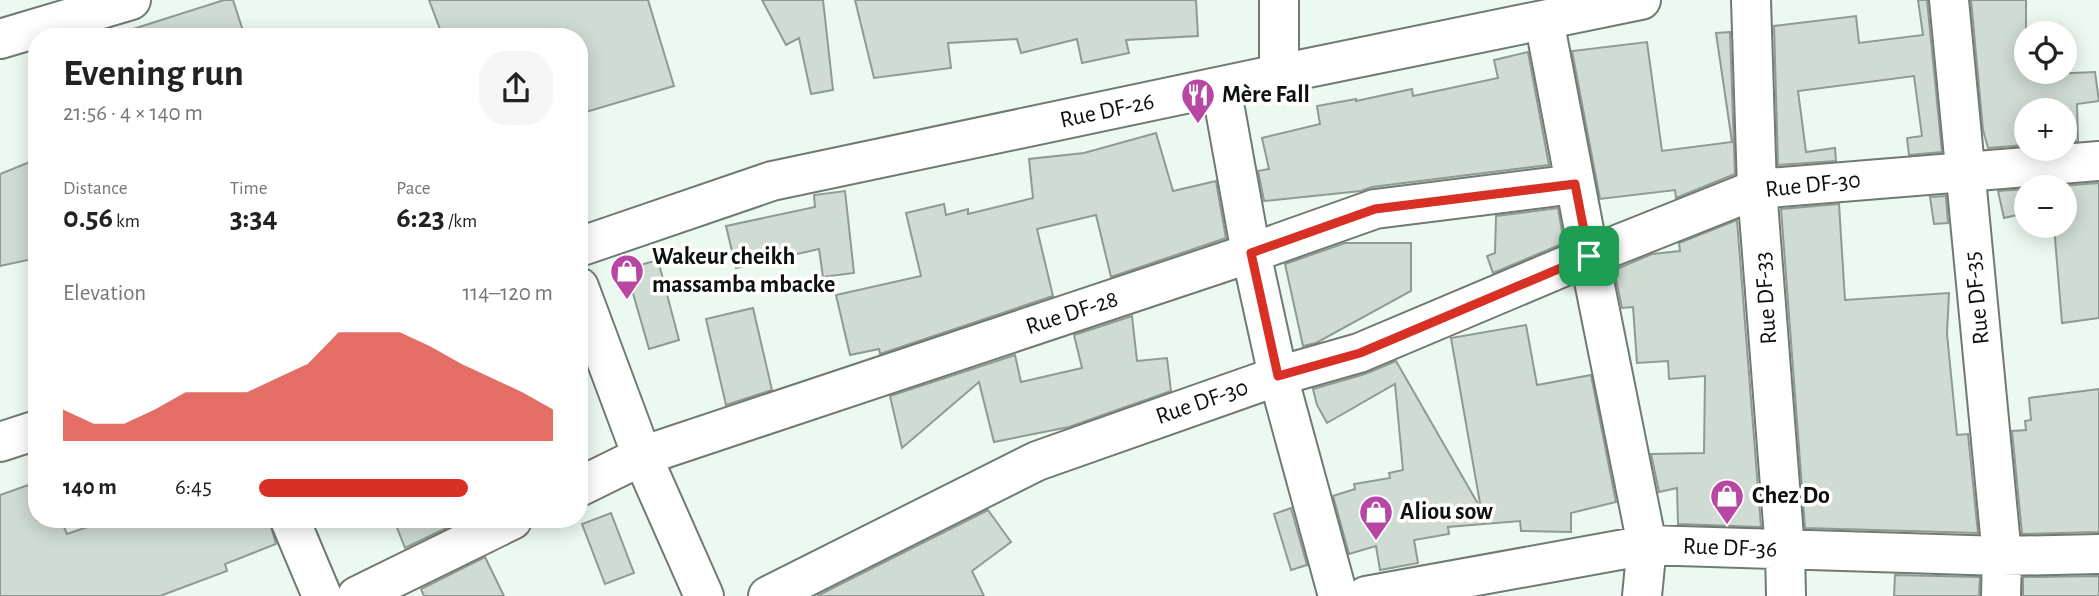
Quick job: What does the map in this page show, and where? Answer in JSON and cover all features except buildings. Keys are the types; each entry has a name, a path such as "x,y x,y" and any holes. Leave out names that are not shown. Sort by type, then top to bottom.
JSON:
{"street":[{"path":"29,28 85,7 131,0"},
{"path":"1279,0 1279,74"},
{"name":"Rue DF-26","path":"588,244 772,181 1642,0"},
{"name":"Rue DF-33","path":"1751,0 1757,189 1785,550 1786,596"},
{"name":"Rue DF-35","path":"1950,0 2002,556 2001,596"},
{"path":"1545,20 1647,545 1642,596"},
{"path":"0,39 28,28"},
{"path":"1221,87 1251,253 1278,376 1338,596"},
{"name":"Rue DF-30","path":"768,596 1037,461 1278,376 1360,353 1589,256 1757,189 2099,161"},
{"name":"Rue DF-28","path":"588,483 642,456 1375,209 1575,184"},
{"path":"588,311 642,456 704,596"},
{"path":"0,442 28,433"},
{"path":"293,528 323,596"},
{"path":"357,596 496,528"},
{"name":"Rue DF-36","path":"1366,596 1647,545 2002,556 2099,554"}],"place":[{"name":"Mère Fall","path":"1198,125"},
{"name":"Wakeur cheikh massamba mbacke","path":"627,301"},
{"name":"Chez Do","path":"1727,526"},
{"name":"Aliou sow","path":"1376,542"}],"route":[{"path":"1575,184 1589,256 1360,353 1278,376 1251,253 1375,209 1575,184"}]}
